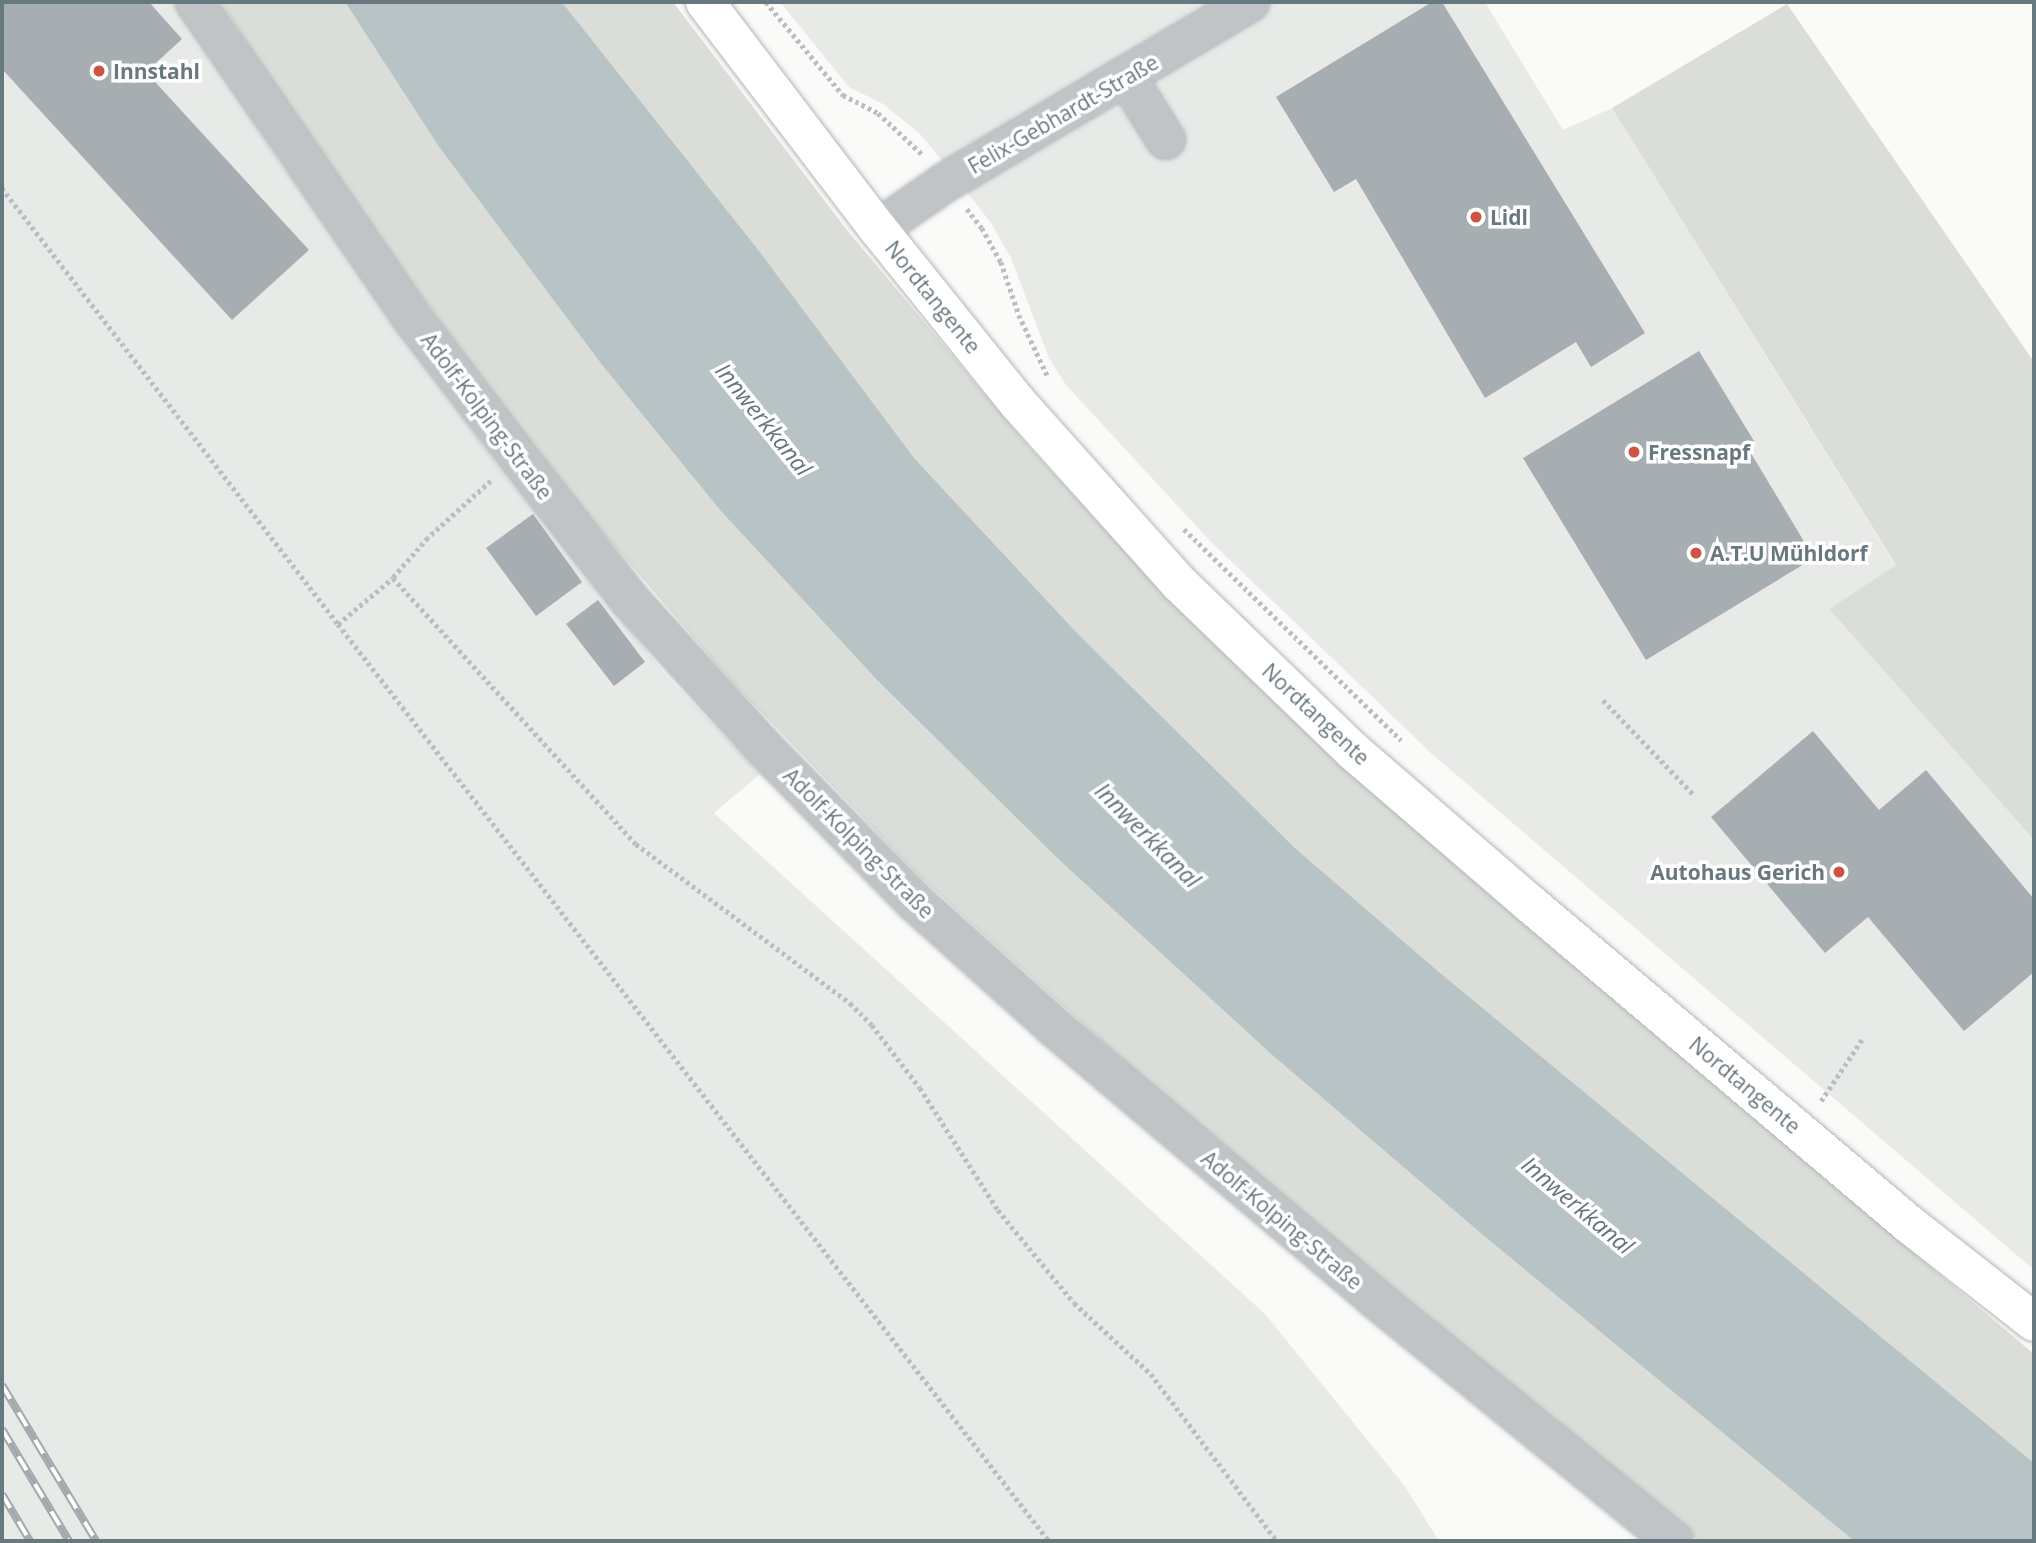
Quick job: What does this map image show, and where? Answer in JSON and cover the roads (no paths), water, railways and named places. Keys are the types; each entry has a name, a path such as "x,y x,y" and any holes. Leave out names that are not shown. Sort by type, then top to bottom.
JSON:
{"main road":[{"name":"Nordtangente","path":"705,2 878,229 1018,403 1171,574 1353,751 1889,1207 2034,1322"}],"street":[{"name":"Adolf-Kolping-Straße","path":"195,2 414,319 520,460 631,601 764,748 915,902 1053,1026 1372,1296 1674,1541"},
{"name":"Felix-Gebhardt-Straße","path":"878,229 946,182 1250,2"},
{"path":"1126,76 1166,140"}],"water":[{"name":"Innwerkkanal","path":"345,2 562,2 760,252 915,459 1078,634 1295,848 1439,972 2034,1463 2034,1541 1854,1541 1484,1236 1271,1054 1057,858 876,679 719,509 602,365 439,147"}],"railway":[{"path":"2,1385 96,1541"},
{"path":"2,1429 69,1541"},
{"path":"2,1494 30,1541"}],"place":[{"name":"Innstahl","path":"99,71"},
{"name":"Lidl","path":"1476,217"},
{"name":"Fressnapf","path":"1634,452"},
{"name":"A.T.U Mühldorf","path":"1696,553"},
{"name":"Autohaus Gerich","path":"1839,872"}]}
